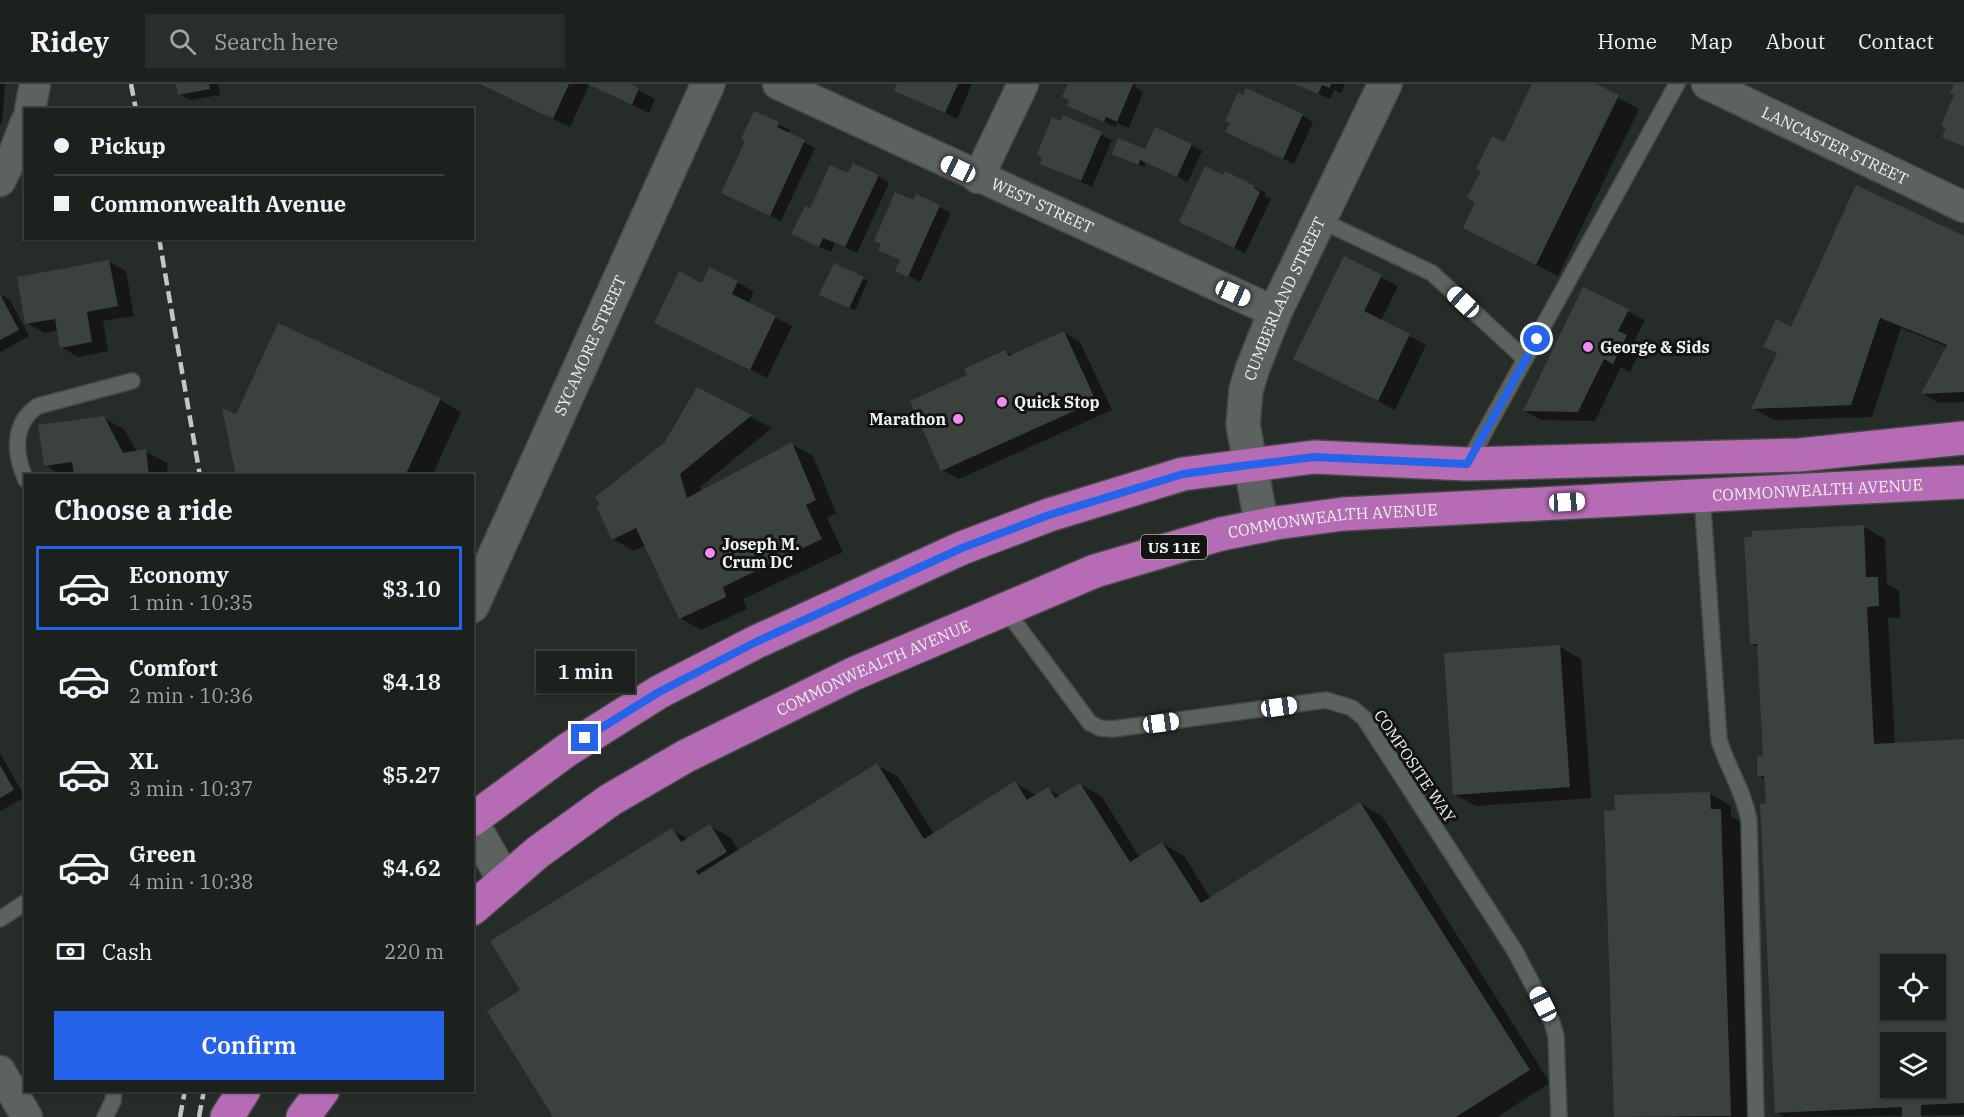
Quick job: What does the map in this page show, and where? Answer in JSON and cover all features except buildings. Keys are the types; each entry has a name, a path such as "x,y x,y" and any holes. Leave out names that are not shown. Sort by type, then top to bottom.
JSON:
{"highway":[{"path":"474,820 567,750 659,692 756,642 962,548 1049,515 1183,474 1314,457 1467,464 1799,455 1964,438"},
{"name":"COMMONWEALTH AVENUE","path":"474,907 538,852 610,800 686,756 854,674 1005,609 1095,571 1182,545 1262,526 1343,514 1964,482"},
{"path":"228,1117 243,1092"},
{"path":"303,1117 321,1092"}],"street":[{"path":"30,108 35,84"},
{"name":"SYCAMORE STREET","path":"474,602 708,84"},
{"name":"WEST STREET","path":"778,84 978,178 1275,312"},
{"path":"978,178 1023,84"},
{"name":"CUMBERLAND STREET","path":"1262,526 1243,425 1246,390 1275,312 1385,84"},
{"name":"LANCASTER STREET","path":"1707,84 1964,207"},
{"path":"0,180 24,127"},
{"path":"474,826 505,881"},
{"path":"0,1071 27,1117"}],"lane":[{"path":"1467,464 1677,84"},
{"path":"1320,220 1432,273 1526,359"},
{"path":"24,475 19,464 17,443 18,432 27,413 38,406 132,381"},
{"path":"1702,495 1719,740 1725,760 1745,797 1749,820 1756,1117"},
{"name":"COMPOSITE WAY","path":"1005,609 1090,723 1100,728 1113,729 1326,700 1352,708 1364,718 1515,951 1552,1022 1556,1036 1558,1117"},
{"path":"0,919 24,903"},
{"path":"105,1117 113,1101 114,1092"}],"railway":[{"path":"131,84 136,108"},
{"path":"159,240 200,474"},
{"path":"180,1117 185,1092"},
{"path":"199,1117 204,1092"}],"place":[{"name":"George & Sids","path":"1588,347"},
{"name":"Quick Stop","path":"1002,402"},
{"name":"Marathon","path":"958,419"},
{"name":"Joseph M. Crum DC","path":"710,553"}],"route":[{"path":"585,738 659,692 756,642 962,548 1049,515 1183,474 1314,457 1467,464 1537,339"}]}
